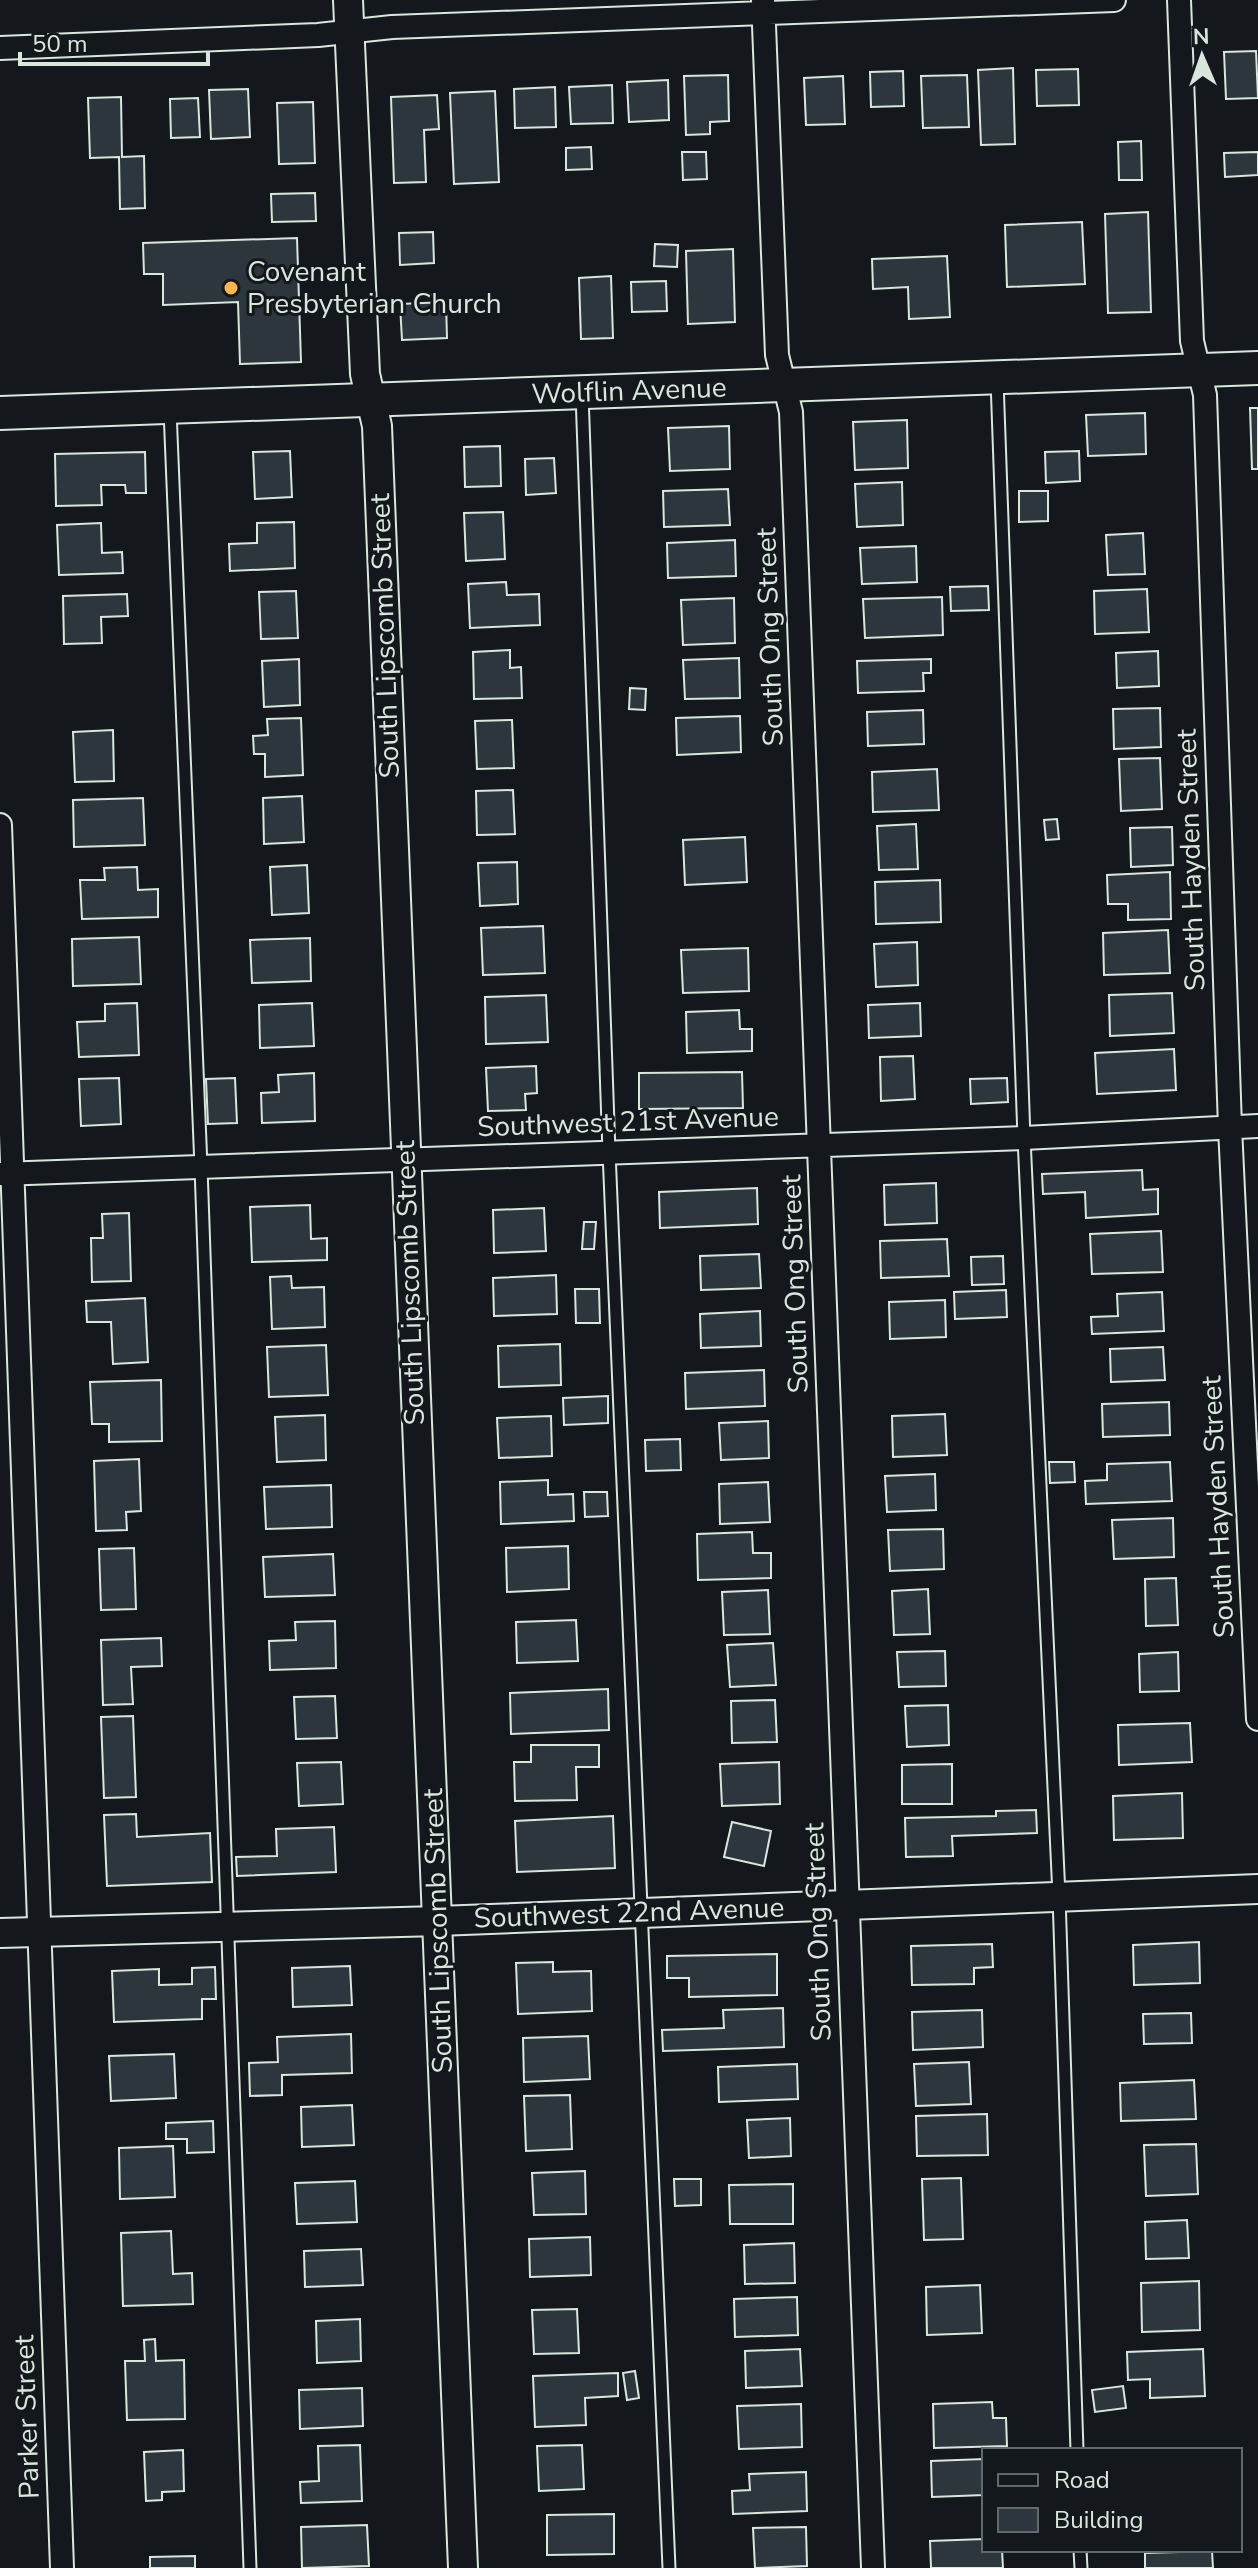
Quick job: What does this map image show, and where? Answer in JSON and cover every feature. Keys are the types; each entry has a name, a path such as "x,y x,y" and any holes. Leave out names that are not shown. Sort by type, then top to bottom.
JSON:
{"main road":[{"name":"Wolflin Avenue","path":"0,413 1258,368"}],"street":[{"name":"South Lipscomb Street","path":"348,0 365,374 377,426 463,2568"},
{"path":"0,48 349,32 763,7 1114,0"},
{"name":"South Hayden Street","path":"1179,0 1192,341 1205,395 1230,1127 1258,1719"},
{"name":"South Ong Street","path":"763,7 777,355 791,412 873,2568"},
{"name":"Parker Street","path":"0,825 7,1174 40,1932 62,2568"},
{"name":"Southwest 21st Avenue","path":"7,1174 1024,1138 1258,1126"},
{"name":"Southwest 22nd Avenue","path":"0,1933 438,1921 1258,1889"}],"lane":[{"path":"997,377 1024,1138 1059,1896 1077,2448"},
{"path":"582,393 609,1152 669,2568"},
{"path":"170,407 201,1167 250,2568"}],"building":[{"path":"1256,51 1258,98 1226,99 1224,52"},
{"path":"1013,68 1015,144 981,145 978,70"},
{"path":"1078,69 1079,105 1037,106 1036,70"},
{"path":"903,71 904,106 871,107 870,72"},
{"path":"728,75 729,121 710,122 710,134 686,135 684,76"},
{"path":"967,75 969,127 923,128 921,76"},
{"path":"843,76 845,124 806,125 804,78"},
{"path":"668,80 669,120 629,122 627,82"},
{"path":"612,85 613,123 571,124 569,87"},
{"path":"555,87 556,127 515,128 514,89"},
{"path":"248,89 250,137 211,139 209,90"},
{"path":"495,91 499,182 454,184 450,93"},
{"path":"437,95 439,129 424,130 426,182 394,183 391,97"},
{"path":"121,97 122,157 144,156 145,208 120,209 119,157 90,158 88,98"},
{"path":"198,98 200,137 171,138 170,99"},
{"path":"313,102 315,163 279,164 277,103"},
{"path":"1141,141 1142,180 1119,180 1118,142"},
{"path":"591,147 592,169 566,170 566,148"},
{"path":"682,152 706,152 707,179 683,180"},
{"path":"1258,152 1258,175 1225,177 1224,153"},
{"path":"315,193 316,221 272,222 271,194"},
{"path":"1148,212 1151,312 1108,313 1105,214"},
{"path":"1082,222 1085,284 1007,287 1005,225"},
{"path":"433,232 434,263 400,265 399,233"},
{"name":"Covenant Presbyterian Church","path":"297,238 301,362 240,364 238,302 163,305 163,274 144,274 143,243"},
{"path":"655,244 678,245 677,267 654,266"},
{"path":"733,249 735,322 688,324 686,251"},
{"path":"947,256 950,317 909,319 908,287 873,289 872,259"},
{"path":"611,276 613,338 581,339 579,278"},
{"path":"666,281 667,311 632,312 631,282"},
{"path":"446,302 447,338 402,340 400,304"},
{"path":"1250,408 1258,408 1258,469 1252,469"},
{"path":"1145,413 1146,454 1088,456 1086,415"},
{"path":"907,420 908,468 855,470 853,422"},
{"path":"729,426 730,469 670,471 668,428"},
{"path":"500,446 501,486 465,487 464,447"},
{"path":"290,451 292,497 255,499 253,452"},
{"path":"1079,451 1080,481 1046,483 1045,452"},
{"path":"145,452 146,493 126,493 125,485 101,485 102,505 56,506 55,454"},
{"path":"554,458 556,493 526,495 525,459"},
{"path":"902,482 903,525 857,527 855,484"},
{"path":"728,489 730,525 664,527 663,491"},
{"path":"1019,491 1048,491 1048,521 1019,522"},
{"path":"503,512 505,559 466,561 464,513"},
{"path":"294,522 295,568 230,571 229,544 257,543 257,523"},
{"path":"101,523 102,553 122,552 123,573 59,575 57,525"},
{"path":"1143,533 1145,574 1108,575 1106,535"},
{"path":"735,540 736,576 668,578 667,543"},
{"path":"916,546 917,582 862,584 860,548"},
{"path":"506,582 507,595 539,594 540,625 470,628 468,584"},
{"path":"988,586 989,610 951,611 950,587"},
{"path":"1147,589 1149,632 1095,634 1094,591"},
{"path":"296,591 298,638 261,639 259,592"},
{"path":"127,594 128,616 101,617 102,643 64,644 63,596"},
{"path":"942,597 943,635 865,638 863,599"},
{"path":"734,598 735,643 683,645 681,600"},
{"path":"510,650 510,668 521,667 522,698 474,699 473,652"},
{"path":"1158,651 1159,686 1117,688 1116,653"},
{"path":"739,658 740,698 685,699 683,660"},
{"path":"299,659 300,705 264,707 262,661"},
{"path":"931,659 931,673 923,673 924,691 858,693 857,661"},
{"path":"630,688 646,689 645,710 629,709"},
{"path":"1160,708 1161,747 1114,749 1113,709"},
{"path":"923,710 924,744 868,746 867,712"},
{"path":"740,716 741,752 677,755 676,718"},
{"path":"301,718 303,775 265,777 265,754 254,754 253,736 268,735 267,719"},
{"path":"512,720 514,768 477,769 475,721"},
{"path":"113,730 114,781 75,782 73,732"},
{"path":"1160,758 1162,809 1121,811 1119,759"},
{"path":"937,769 939,810 873,812 872,772"},
{"path":"513,790 515,834 477,835 476,791"},
{"path":"302,796 304,842 264,844 263,798"},
{"path":"143,798 145,845 74,847 73,800"},
{"path":"1057,819 1059,839 1046,840 1044,820"},
{"path":"916,824 918,869 879,870 877,826"},
{"path":"1172,827 1173,865 1131,867 1130,828"},
{"path":"745,837 747,882 685,885 683,840"},
{"path":"517,862 518,904 480,906 478,863"},
{"path":"307,865 309,913 272,915 270,867"},
{"path":"137,867 138,890 158,889 158,917 82,919 80,880 105,880 104,868"},
{"path":"1170,872 1171,919 1128,920 1128,904 1108,904 1107,875"},
{"path":"940,880 941,922 876,924 875,882"},
{"path":"543,926 545,973 483,975 481,928"},
{"path":"1168,930 1170,973 1104,975 1103,933"},
{"path":"139,937 141,984 73,986 72,939"},
{"path":"310,938 311,981 252,983 250,940"},
{"path":"917,942 918,985 876,987 874,944"},
{"path":"748,948 749,991 683,993 681,950"},
{"path":"1172,993 1174,1033 1110,1036 1109,995"},
{"path":"546,995 548,1042 486,1044 485,997"},
{"path":"137,1003 139,1055 79,1057 77,1022 105,1021 105,1004"},
{"path":"312,1003 314,1046 260,1048 259,1005"},
{"path":"920,1003 921,1036 869,1038 868,1005"},
{"path":"739,1010 740,1029 752,1029 752,1051 687,1053 686,1012"},
{"path":"1174,1049 1176,1090 1097,1094 1095,1053"},
{"path":"913,1056 915,1099 881,1101 880,1057"},
{"path":"536,1066 537,1093 525,1094 526,1110 488,1111 486,1068"},
{"path":"742,1072 743,1108 639,1109 639,1073"},
{"path":"314,1073 315,1121 262,1123 261,1093 279,1092 278,1075"},
{"path":"119,1078 121,1124 81,1126 79,1079"},
{"path":"235,1078 237,1123 208,1124 206,1079"},
{"path":"1007,1078 1008,1102 971,1104 970,1079"},
{"path":"1142,1170 1143,1190 1158,1189 1158,1214 1086,1218 1085,1192 1043,1194 1042,1174"},
{"path":"936,1183 937,1223 885,1225 884,1185"},
{"path":"757,1188 758,1224 660,1228 659,1192"},
{"path":"310,1205 311,1239 327,1238 327,1260 252,1262 250,1207"},
{"path":"544,1208 546,1251 494,1253 493,1210"},
{"path":"129,1213 131,1281 92,1282 91,1238 103,1238 102,1214"},
{"path":"584,1222 596,1222 594,1249 582,1249"},
{"path":"1161,1231 1163,1272 1092,1274 1090,1234"},
{"path":"947,1239 949,1276 881,1278 880,1241"},
{"path":"759,1254 761,1288 701,1290 700,1256"},
{"path":"1003,1256 1004,1284 972,1285 971,1257"},
{"path":"556,1275 557,1314 494,1316 493,1278"},
{"path":"291,1276 292,1288 324,1287 325,1327 272,1329 270,1277"},
{"path":"575,1289 599,1289 600,1323 576,1323"},
{"path":"1006,1290 1007,1317 955,1319 954,1292"},
{"path":"1162,1292 1164,1331 1092,1334 1091,1317 1118,1316 1117,1294"},
{"path":"145,1298 148,1362 113,1364 111,1322 87,1322 86,1301"},
{"path":"945,1300 946,1337 890,1339 889,1302"},
{"path":"760,1311 761,1346 701,1348 700,1314"},
{"path":"560,1344 561,1385 499,1387 498,1346"},
{"path":"326,1345 328,1395 269,1397 267,1347"},
{"path":"1163,1347 1165,1380 1111,1382 1110,1349"},
{"path":"764,1370 765,1406 686,1409 685,1373"},
{"path":"161,1380 162,1441 109,1442 109,1424 92,1424 90,1382"},
{"path":"608,1396 608,1423 564,1425 563,1398"},
{"path":"1169,1402 1170,1435 1103,1437 1102,1404"},
{"path":"945,1414 947,1455 893,1457 892,1416"},
{"path":"325,1415 326,1460 277,1462 275,1417"},
{"path":"551,1416 552,1456 499,1458 497,1418"},
{"path":"768,1421 769,1458 721,1460 719,1423"},
{"path":"680,1439 681,1470 646,1471 645,1440"},
{"path":"139,1459 141,1511 126,1512 127,1530 96,1531 94,1461"},
{"path":"1049,1462 1074,1462 1075,1482 1050,1483"},
{"path":"1170,1462 1172,1501 1086,1504 1085,1481 1107,1480 1107,1464"},
{"path":"935,1474 936,1510 887,1512 885,1476"},
{"path":"548,1480 548,1495 573,1494 574,1521 501,1524 500,1482"},
{"path":"768,1482 770,1522 720,1524 719,1484"},
{"path":"331,1485 332,1527 266,1529 264,1487"},
{"path":"584,1492 607,1492 608,1516 585,1517"},
{"path":"1173,1518 1174,1557 1114,1559 1112,1520"},
{"path":"943,1529 944,1569 890,1571 888,1530"},
{"path":"752,1532 753,1553 771,1553 771,1578 698,1580 697,1534"},
{"path":"568,1546 569,1589 507,1592 506,1548"},
{"path":"134,1548 136,1609 101,1610 99,1549"},
{"path":"333,1554 335,1595 265,1597 263,1557"},
{"path":"1176,1578 1178,1625 1146,1626 1145,1579"},
{"path":"928,1589 930,1634 894,1635 892,1591"},
{"path":"768,1590 770,1634 724,1635 722,1592"},
{"path":"576,1620 578,1661 517,1663 516,1622"},
{"path":"335,1621 336,1668 270,1670 269,1641 296,1640 295,1622"},
{"path":"161,1638 162,1666 131,1667 133,1704 103,1705 101,1640"},
{"path":"773,1643 776,1685 730,1687 727,1645"},
{"path":"945,1651 946,1686 899,1687 897,1652"},
{"path":"1178,1652 1179,1691 1140,1692 1139,1654"},
{"path":"608,1689 609,1730 511,1734 510,1693"},
{"path":"335,1696 337,1738 296,1739 294,1697"},
{"path":"775,1700 777,1742 732,1743 731,1701"},
{"path":"948,1705 949,1745 907,1747 905,1706"},
{"path":"133,1716 136,1797 104,1798 101,1717"},
{"path":"1190,1723 1192,1762 1119,1765 1118,1725"},
{"path":"531,1745 599,1745 599,1767 576,1767 577,1800 515,1801 514,1762 531,1762"},
{"path":"341,1762 343,1804 299,1806 297,1763"},
{"path":"779,1762 780,1804 722,1806 720,1764"},
{"path":"952,1764 952,1804 902,1804 902,1765"},
{"path":"1182,1793 1183,1838 1114,1840 1113,1796"},
{"path":"1036,1810 1037,1833 952,1836 953,1856 906,1857 905,1818 996,1816 996,1811"},
{"path":"136,1814 137,1837 210,1833 212,1882 107,1886 104,1815"},
{"path":"613,1816 615,1868 517,1872 515,1821"},
{"path":"732,1822 771,1831 764,1866 724,1857"},
{"path":"334,1827 336,1872 237,1876 236,1857 277,1856 276,1829"},
{"path":"1199,1942 1200,1983 1134,1985 1133,1945"},
{"path":"992,1944 993,1967 974,1968 974,1984 912,1985 911,1946"},
{"path":"777,1954 777,1995 689,1997 689,1978 667,1978 667,1956"},
{"path":"553,1962 553,1972 591,1971 592,2011 518,2014 516,1963"},
{"path":"350,1966 352,2005 293,2007 292,1968"},
{"path":"215,1967 216,1999 202,1999 202,2019 114,2022 112,1971 159,1969 159,1985 192,1984 192,1968"},
{"path":"783,2008 784,2047 663,2051 662,2030 724,2028 723,2010"},
{"path":"982,2010 983,2047 913,2050 912,2012"},
{"path":"1191,2013 1192,2043 1144,2044 1143,2014"},
{"path":"351,2034 352,2073 282,2075 282,2095 250,2096 249,2063 278,2062 277,2037"},
{"path":"588,2036 590,2079 524,2082 523,2038"},
{"path":"174,2054 176,2098 111,2101 109,2056"},
{"path":"969,2062 971,2104 916,2106 914,2064"},
{"path":"797,2064 798,2099 719,2102 718,2067"},
{"path":"1194,2080 1196,2119 1121,2121 1120,2083"},
{"path":"570,2095 572,2149 526,2151 524,2096"},
{"path":"352,2105 354,2145 302,2147 301,2107"},
{"path":"987,2114 988,2155 917,2156 916,2116"},
{"path":"790,2118 791,2156 749,2158 747,2120"},
{"path":"213,2121 214,2152 187,2153 187,2139 166,2139 166,2123"},
{"path":"1196,2144 1198,2194 1146,2196 1144,2145"},
{"path":"173,2146 175,2197 120,2199 119,2148"},
{"path":"585,2171 586,2214 534,2215 532,2173"},
{"path":"961,2178 963,2239 924,2240 922,2179"},
{"path":"674,2179 701,2179 701,2205 675,2206"},
{"path":"355,2181 357,2222 297,2224 295,2183"},
{"path":"793,2184 793,2224 730,2224 729,2185"},
{"path":"1187,2220 1189,2258 1146,2259 1145,2222"},
{"path":"171,2231 173,2274 192,2273 193,2304 123,2306 121,2233"},
{"path":"590,2237 591,2275 530,2277 529,2239"},
{"path":"794,2243 795,2283 745,2284 744,2245"},
{"path":"361,2249 363,2285 305,2287 304,2251"},
{"path":"1199,2281 1200,2330 1142,2332 1141,2283"},
{"path":"980,2285 982,2333 927,2335 926,2287"},
{"path":"797,2297 798,2335 735,2337 734,2299"},
{"path":"577,2309 579,2353 534,2354 532,2310"},
{"path":"360,2319 361,2361 317,2363 316,2321"},
{"path":"155,2339 156,2361 184,2360 185,2419 127,2420 125,2361 145,2361 144,2340"},
{"path":"800,2349 802,2386 746,2388 745,2351"},
{"path":"1203,2349 1205,2396 1150,2398 1150,2379 1128,2380 1127,2352"},
{"path":"635,2371 639,2398 627,2400 623,2373"},
{"path":"618,2373 618,2396 585,2398 586,2425 535,2427 533,2376"},
{"path":"1123,2386 1126,2408 1095,2412 1092,2390"},
{"path":"362,2388 363,2426 300,2429 299,2390"},
{"path":"992,2402 993,2418 1006,2418 1007,2446 934,2448 933,2404"},
{"path":"801,2404 802,2447 739,2449 737,2406"},
{"path":"360,2445 362,2501 301,2503 300,2482 319,2481 318,2446"},
{"path":"582,2445 584,2489 539,2491 537,2446"},
{"path":"183,2450 184,2491 162,2492 162,2500 146,2501 144,2452"},
{"path":"982,2459 982,2495 932,2497 931,2461"},
{"path":"806,2472 807,2511 733,2514 732,2491 750,2490 749,2474"},
{"path":"614,2514 614,2554 547,2555 547,2515"},
{"path":"367,2525 369,2566 302,2568 301,2527"},
{"path":"806,2527 807,2566 755,2568 753,2528"},
{"path":"982,2539 982,2552 1002,2552 1003,2568 931,2568 930,2541"},
{"path":"1212,2552 1213,2568 1145,2568 1145,2553"},
{"path":"195,2556 195,2568 150,2568 150,2557"}],"place":[{"name":"Covenant Presbyterian Church","path":"231,288"}]}
